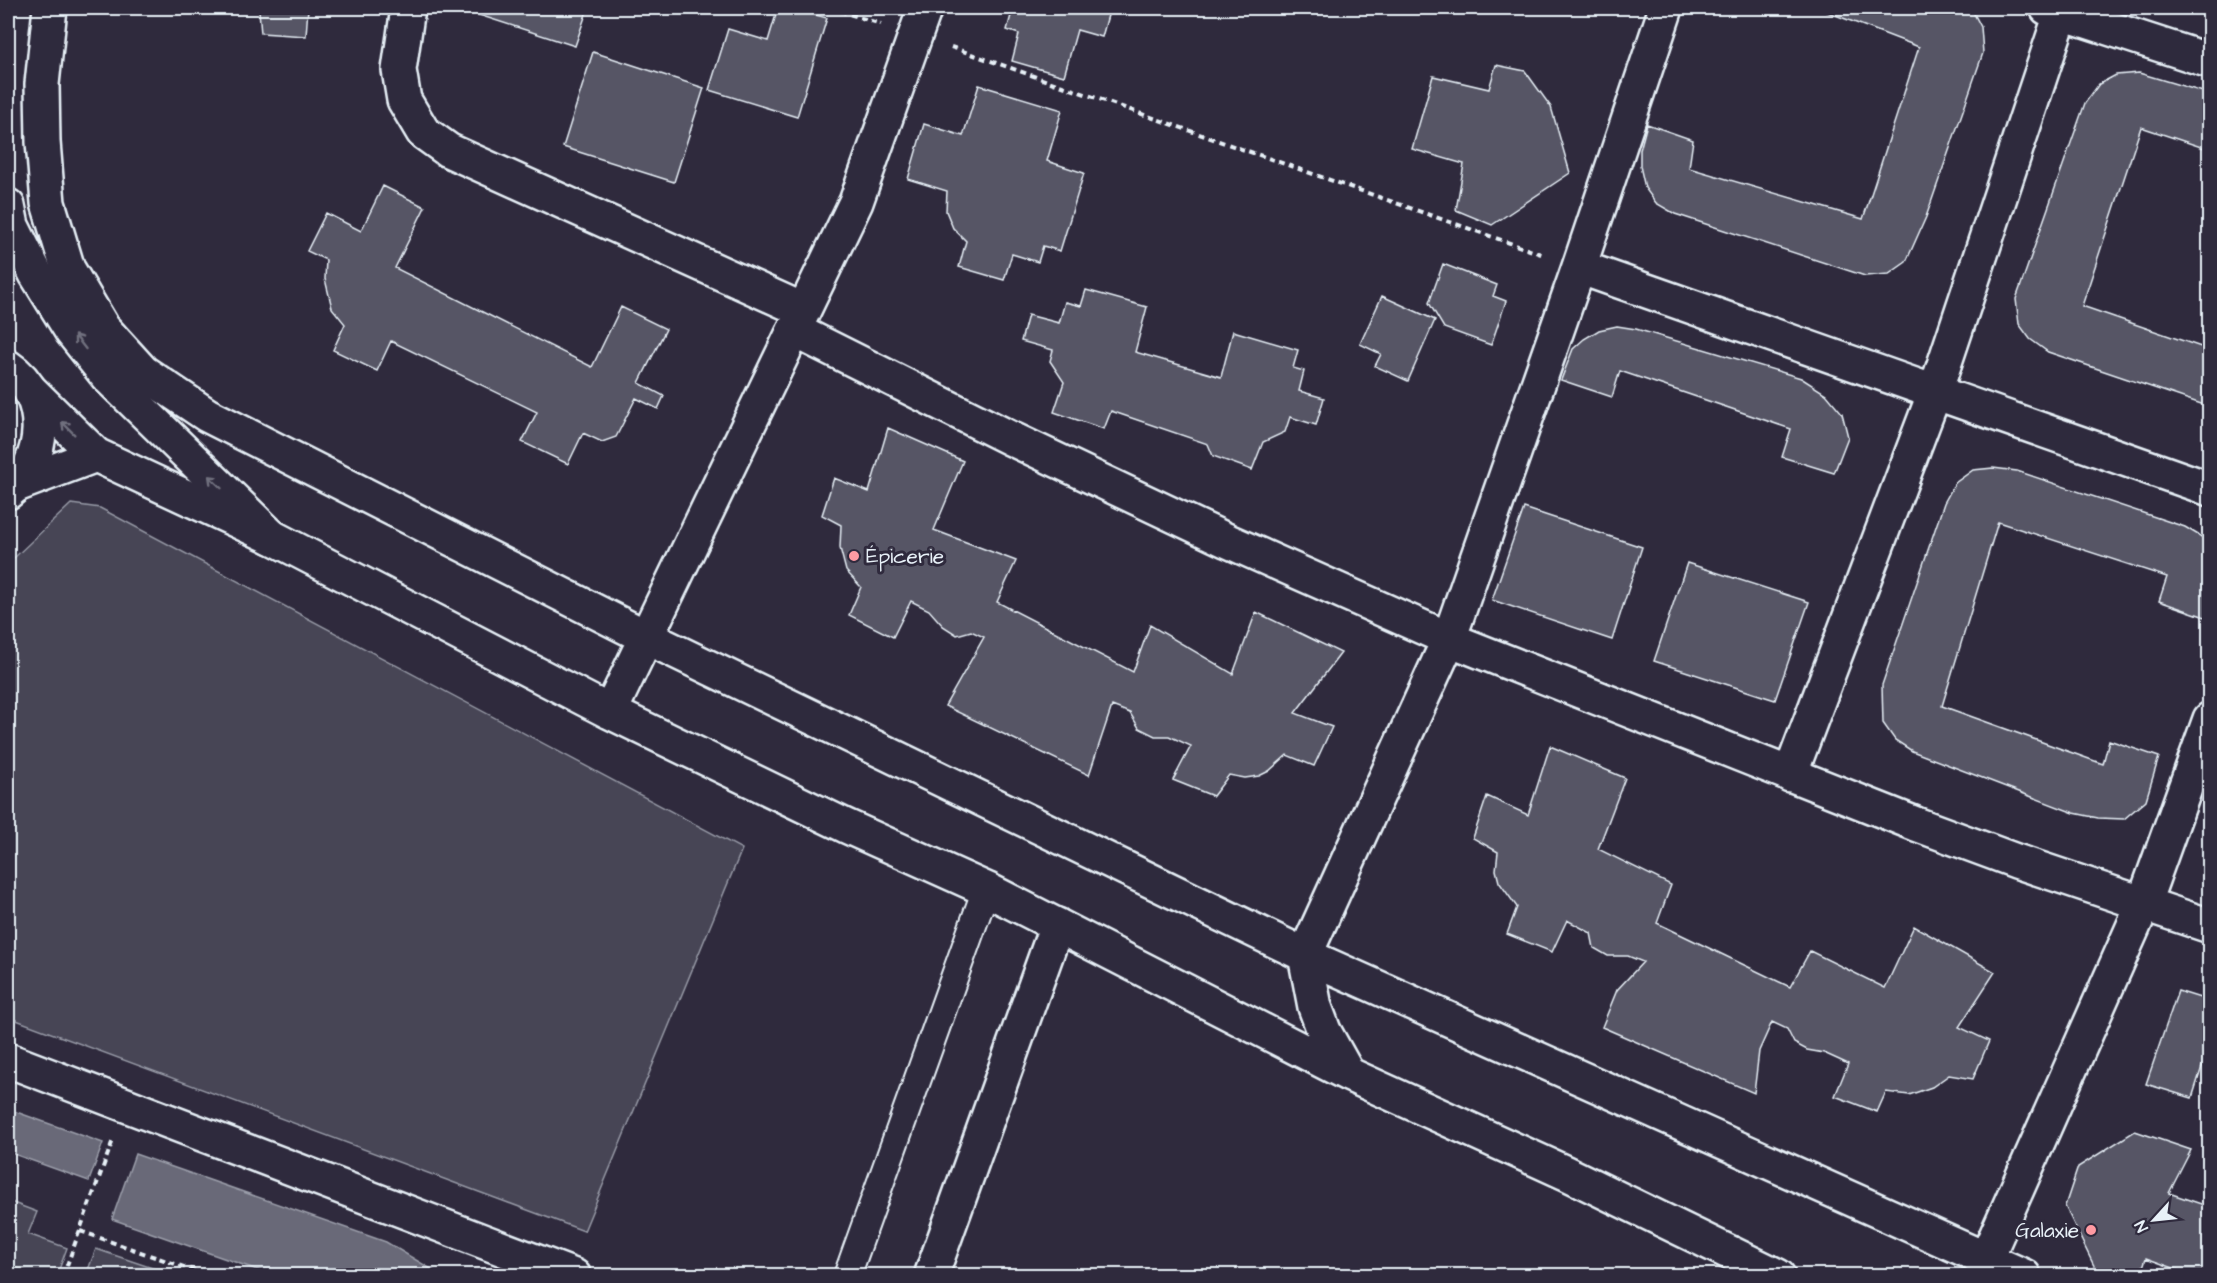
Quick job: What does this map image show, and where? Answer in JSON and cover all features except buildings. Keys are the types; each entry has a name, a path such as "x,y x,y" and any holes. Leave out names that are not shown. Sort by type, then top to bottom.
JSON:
{"street":[{"path":"50,8 42,84 48,203 68,269 103,328 143,372 207,415 646,637 1305,955 2024,1275"},
{"path":"408,8 399,70 404,100 423,132 448,150 798,320 1010,438 1155,507 1449,639 1790,775 2016,861 2210,926"},
{"path":"1348,1074 1324,1031 1315,1007 1305,955 1449,639 1579,267 1666,8"},
{"path":"1790,775 1935,392 2057,9 2210,61"},
{"path":"610,712 856,202 920,21"},
{"path":"8,206 12,226 36,274 72,332 107,376 272,537"},
{"path":"1579,267 2210,489"},
{"path":"19,378 96,455 272,537 610,712 846,826 986,889 1348,1074 1566,1173 1778,1275"},
{"path":"13,488 33,463 40,439 39,413 19,378"},
{"path":"13,488 96,455"},
{"path":"1986,1259 2143,904 2210,719"},
{"path":"848,1275 986,889"},
{"path":"931,1275 1057,925"},
{"path":"8,1060 574,1275"}],"path":[{"path":"830,8 920,21 1579,267"},
{"path":"63,1275 116,1134"},
{"path":"81,1231 210,1275"}],"shaded area":[{"path":"71,504 100,508 742,849 584,1231 8,1017 8,561 14,558"},
{"path":"8,1201 37,1212 28,1234 67,1248 57,1275 37,1275 8,1265"},
{"path":"96,1249 173,1275 86,1275"}],"water":[{"path":"8,1109 103,1143 89,1181 8,1152"},
{"path":"135,1154 386,1242 441,1275 272,1275 112,1219"}],"place":[{"name":"Épicerie","path":"854,556"},
{"name":"Galaxie","path":"2091,1230"}]}
